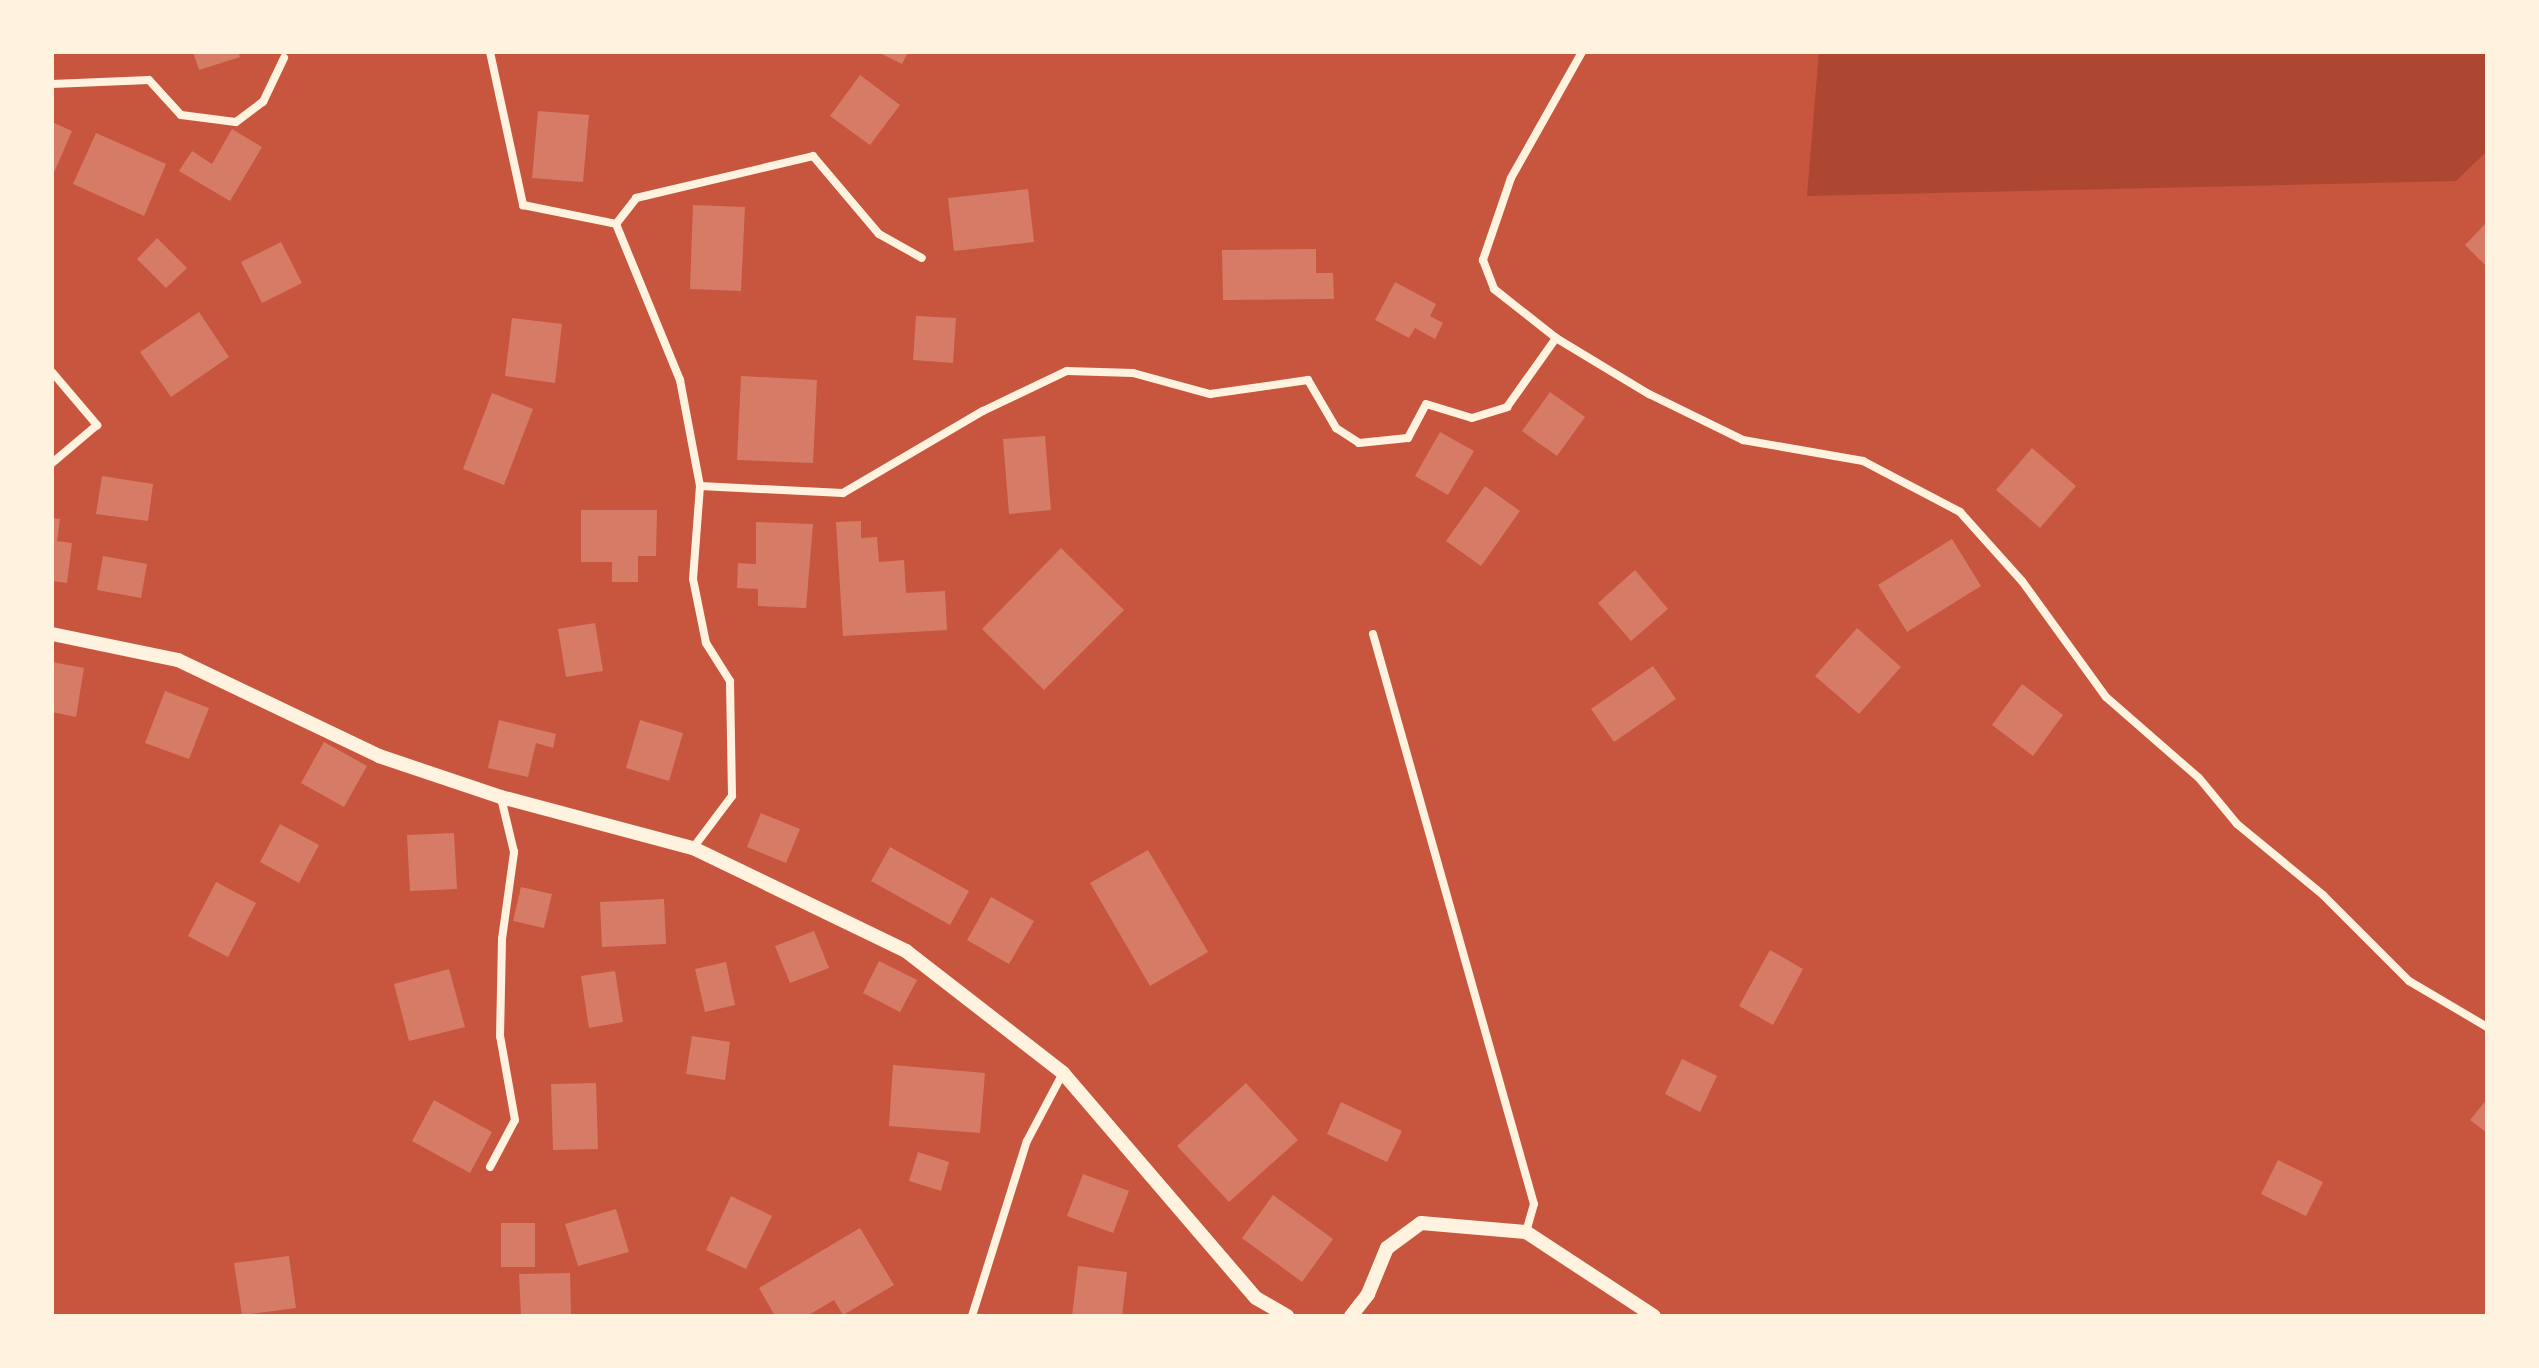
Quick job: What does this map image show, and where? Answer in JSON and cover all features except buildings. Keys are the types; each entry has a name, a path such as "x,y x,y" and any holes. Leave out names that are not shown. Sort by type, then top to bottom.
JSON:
{"street":[{"path":"490,52 523,205 616,224"},
{"path":"1582,52 1511,178 1483,260 1494,289 1556,338 1649,394 1743,440 1863,461 1960,512 2022,581 2106,697 2199,778 2237,824 2323,895 2409,981 2487,1027"},
{"path":"52,84 149,80 181,115 236,122 263,102 284,58"},
{"path":"616,224 636,198 813,156 879,234 922,258"},
{"path":"616,224 680,380 700,486 693,579 706,643 730,681 732,796 693,848"},
{"path":"700,486 843,493 983,411 1067,371 1133,373 1210,394 1308,380 1336,428 1359,443 1408,438 1426,404 1472,418 1507,407 1556,338"},
{"path":"52,372 97,425 52,463"},
{"path":"52,634 178,660 379,756 501,797 693,848 906,951 1063,1073 1245,1287 1287,1316"},
{"path":"1373,634 1534,1204 1526,1232"},
{"path":"490,1167 515,1120 500,1036 502,939 514,852 501,797"},
{"path":"972,1316 1027,1141 1063,1073"},
{"path":"1351,1316 1368,1294 1387,1248 1421,1223 1526,1232 1654,1316"}],"shaded area":[{"path":"1819,52 2487,52 2487,151 2456,181 1807,196"}]}
